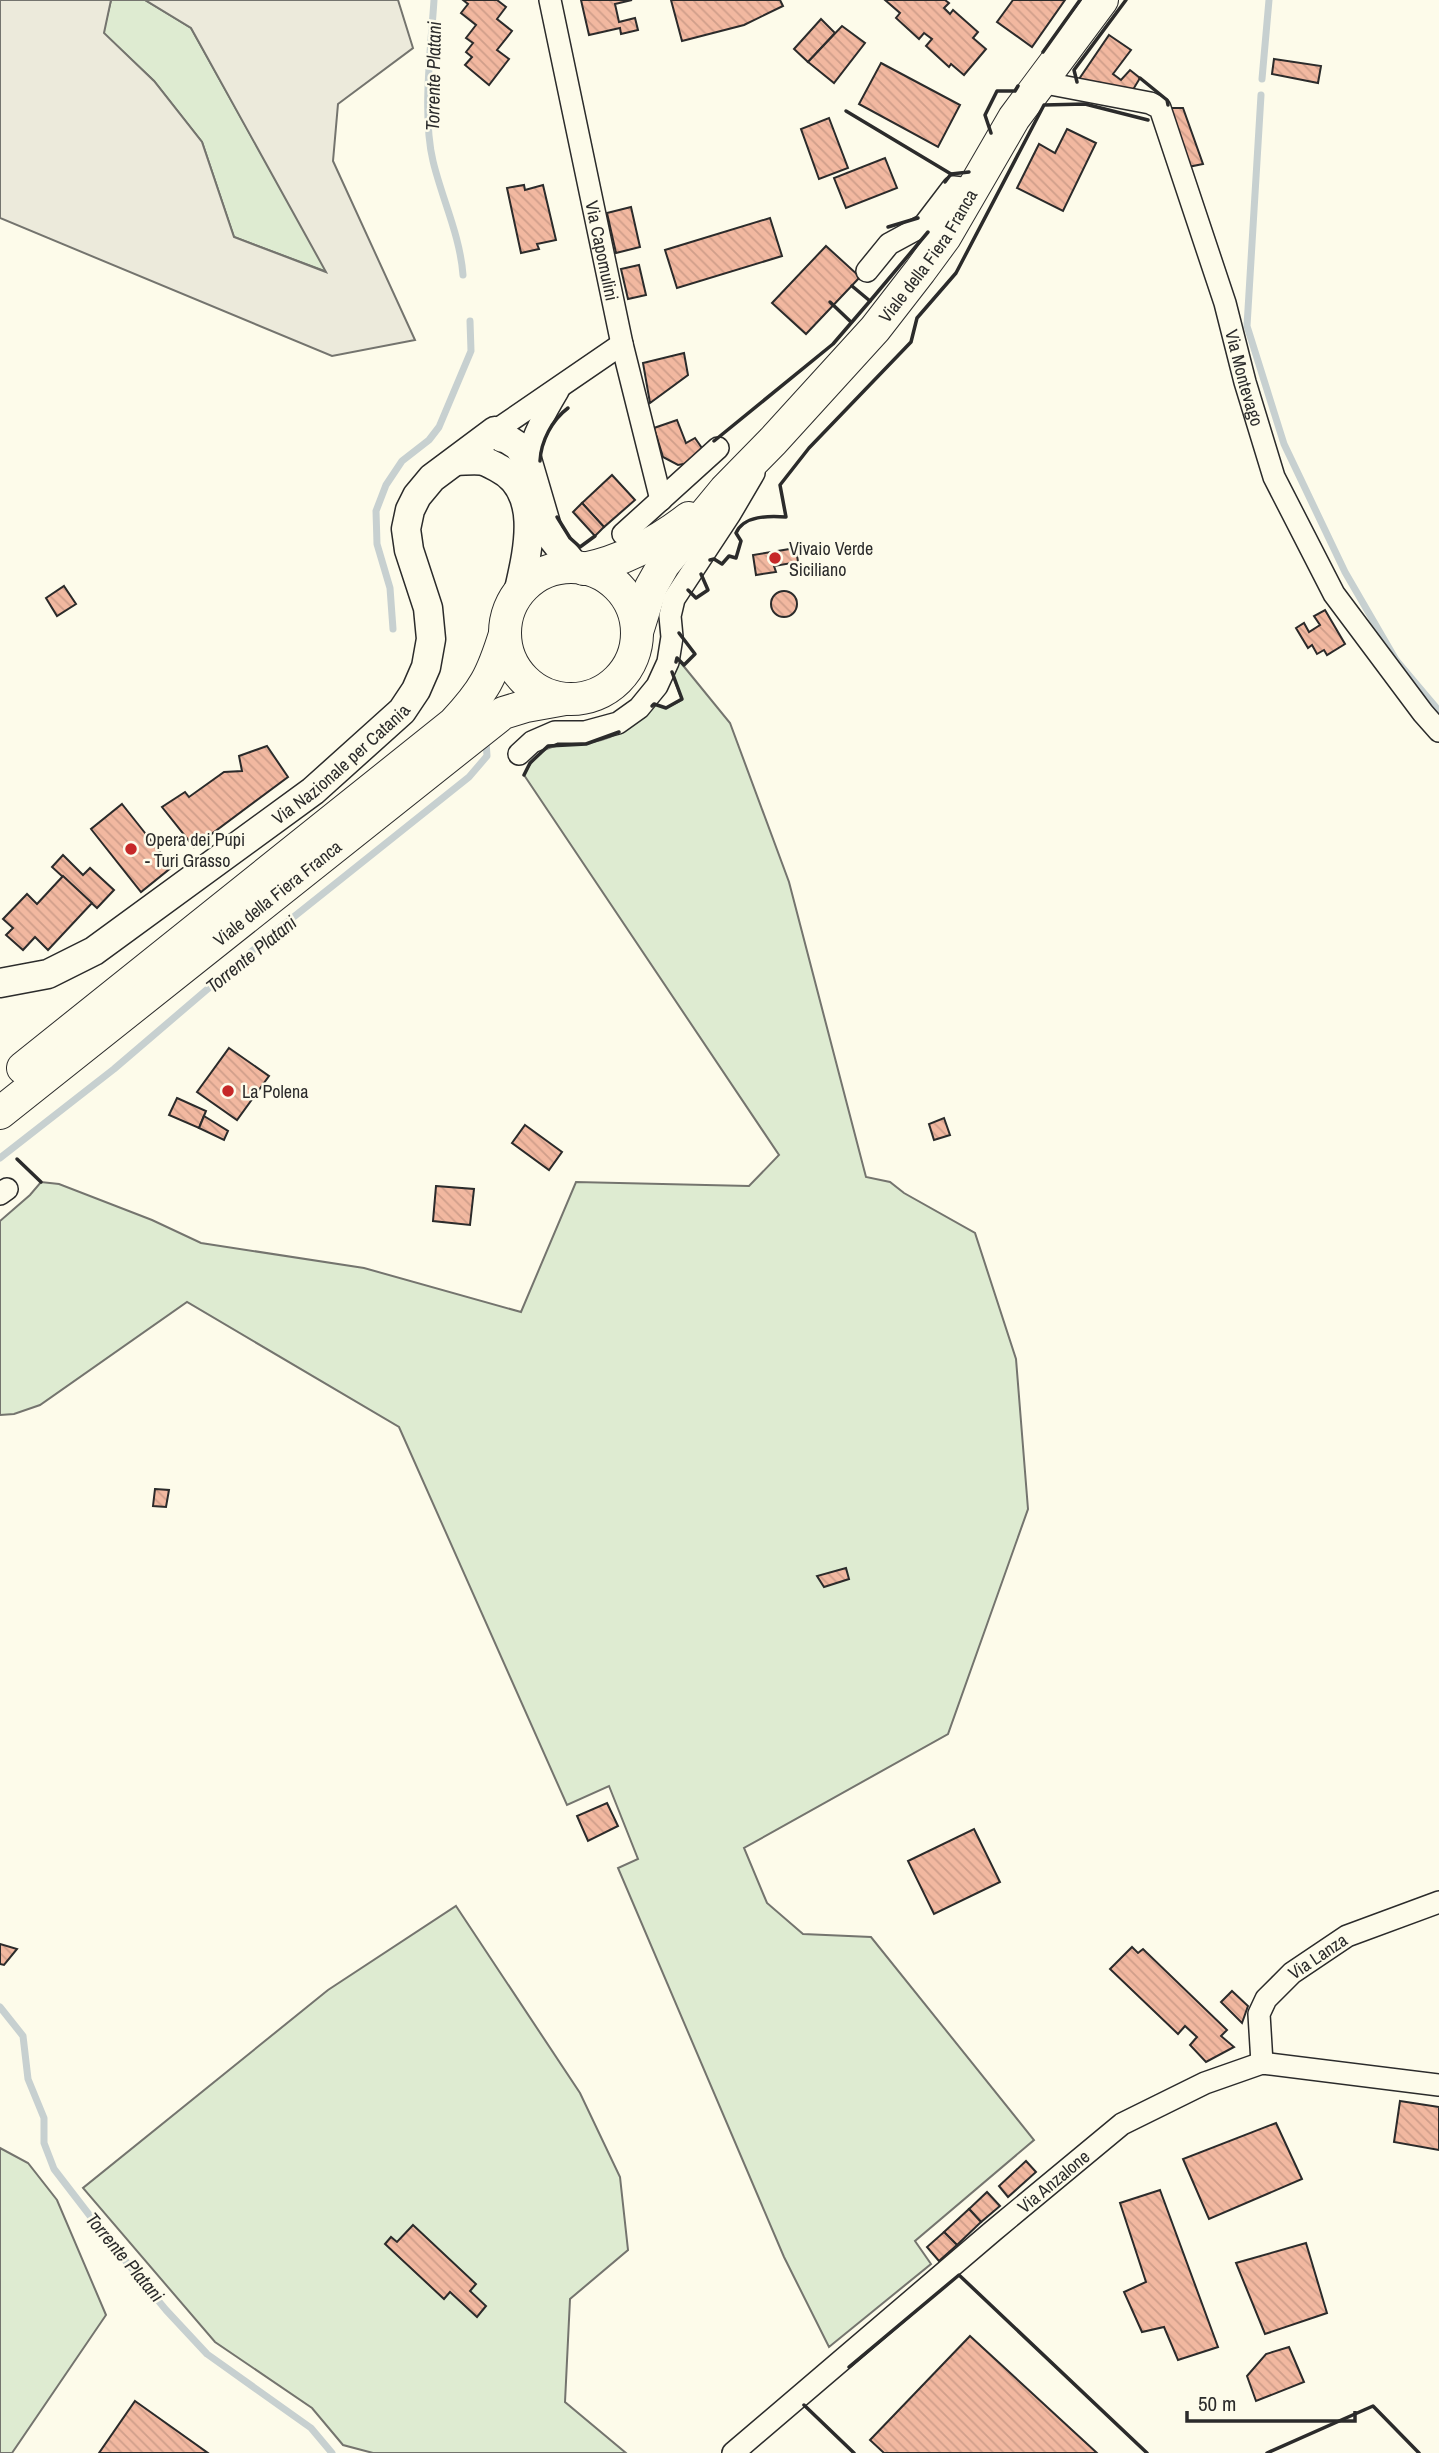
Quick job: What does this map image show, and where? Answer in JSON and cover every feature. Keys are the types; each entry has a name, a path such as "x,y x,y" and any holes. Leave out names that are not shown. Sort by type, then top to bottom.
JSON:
{"main road":[{"name":"Viale della Fiera Franca","path":"724,490 773,441 875,328 905,290 944,237 1014,118 1102,0"},
{"name":"Via Nazionale per Catania","path":"0,983 48,974 94,951 313,792 402,711 416,690 426,667 430,639 428,608 409,550 406,529 410,510 417,496 432,478 495,431"},
{"path":"495,431 518,446 529,519 529,542 518,594"},
{"path":"456,461 483,461 505,472 522,470"},
{"path":"522,470 549,534 580,568 605,577 621,591 633,611 637,632"},
{"path":"724,490 664,564 648,597 631,661 613,684 587,697 565,699 543,693 520,675 509,656 505,634 508,612 518,594 534,578 547,571 610,563 678,527 724,490"},
{"name":"Viale della Fiera Franca","path":"0,1086 454,723 480,695 496,665 505,634"},
{"name":"Viale della Fiera Franca","path":"0,1113 503,713 565,699"}],"street":[{"name":"Via Capomulini","path":"550,0 622,344 661,500"},
{"name":"Via Montevago","path":"1040,82 1150,103 1160,108 1225,303 1245,382 1274,477 1334,594 1439,731"},
{"path":"867,271 889,244 925,225 953,187 972,189"},
{"path":"495,431 622,344"},
{"path":"522,470 542,416 563,383"},
{"path":"519,754 532,742 555,732 585,732 618,723 639,708 657,686 668,662 672,637 670,616 674,600 773,441"},
{"path":"623,534 718,448"},
{"name":"Via Lanza","path":"1262,2063 1259,2014 1266,2000 1292,1973 1347,1936 1439,1902"},
{"name":"Via Anzalone","path":"733,2453 1122,2124 1205,2083 1262,2063 1439,2085"}],"green space":[{"path":"111,0 145,0 191,28 327,272 234,237 202,142 154,81 103,33"},
{"path":"677,658 730,723 789,882 866,1177 890,1182 904,1193 975,1233 1016,1359 1028,1509 948,1734 744,1848 767,1903 803,1934 871,1937 1034,2140 915,2241 931,2264 829,2347 784,2257 618,1868 638,1859 609,1786 567,1805 399,1427 187,1302 40,1405 14,1414 0,1415 0,1221 41,1182 59,1184 152,1220 201,1243 364,1268 521,1312 576,1182 749,1186 779,1155 524,775 532,761 551,747 610,737 628,727 654,704 666,708 682,700 672,674"},
{"path":"456,1906 580,2093 620,2177 628,2250 570,2299 565,2402 626,2453 373,2453 343,2445 312,2408 215,2342 83,2188 328,1990"},
{"path":"0,2148 28,2163 57,2200 106,2315 12,2453 0,2453"}],"shaded area":[{"path":"0,0 111,0 104,33 154,81 202,142 234,237 326,272 191,28 145,0 398,0 413,48 338,104 333,161 415,340 332,356 0,218"}],"building":[{"path":"463,0 497,0 506,7 497,19 512,31 497,50 509,59 489,85 465,65 472,57 466,52 473,43 466,38 476,25 461,13 468,4"},
{"path":"581,0 632,0 615,4 619,22 635,18 638,30 621,34 620,28 589,35"},
{"path":"671,0 780,0 783,6 744,25 682,41"},
{"path":"885,0 945,0 949,3 944,8 950,14 953,10 978,32 973,38 986,49 964,75 951,64 949,67 926,46 932,39 924,33 919,39 896,18 900,13"},
{"path":"1013,0 1065,0 1032,47 997,22"},
{"path":"821,19 835,33 808,62 794,49"},
{"path":"842,26 865,43 834,83 808,62"},
{"path":"1109,35 1131,50 1113,74 1121,80 1130,70 1140,78 1131,93 1077,82"},
{"path":"1274,59 1321,66 1318,83 1272,74"},
{"path":"881,63 960,105 938,147 859,104"},
{"path":"1168,108 1183,108 1203,164 1188,167"},
{"path":"829,118 848,168 819,179 801,129"},
{"path":"1067,129 1096,143 1063,211 1017,188 1039,144 1055,153"},
{"path":"885,158 897,188 846,208 834,178"},
{"path":"524,185 525,190 543,185 556,240 537,244 539,249 521,253 507,188"},
{"path":"631,207 640,247 616,253 607,213"},
{"path":"770,218 782,256 677,288 665,250"},
{"path":"826,246 860,277 806,334 772,303"},
{"path":"639,265 646,295 628,299 621,269"},
{"path":"684,353 688,375 650,403 643,363"},
{"path":"677,420 686,443 695,438 704,451 689,463 678,465 663,457 654,428"},
{"path":"612,475 635,500 604,527 582,503"},
{"path":"582,503 604,527 595,536 573,512"},
{"name":"Vivaio Verde Siciliano","path":"796,548 798,562 774,566 776,572 756,575 753,555"},
{"path":"64,586 76,604 57,616 46,598"},
{"path":"784,591 793,595 797,604 793,613 784,617 775,613 771,604 775,595"},
{"path":"1325,610 1345,644 1327,655 1324,650 1317,654 1312,645 1308,648 1296,628 1304,623 1309,632 1320,625 1314,616"},
{"path":"267,746 288,777 194,847 162,807 185,792 189,797 224,772 242,771 239,756"},
{"path":"122,804 172,867 141,892 91,829"},
{"path":"63,855 83,875 90,868 114,890 97,908 52,867"},
{"path":"63,876 92,903 48,950 35,937 23,950 6,935 13,928 3,919 27,894 37,904"},
{"path":"229,1048 269,1076 237,1120 197,1092"},
{"path":"177,1098 206,1111 199,1128 169,1115"},
{"path":"204,1116 228,1131 224,1140 199,1128"},
{"path":"944,1118 950,1135 934,1140 929,1124"},
{"path":"525,1125 562,1152 549,1170 512,1143"},
{"path":"436,1186 474,1189 470,1225 433,1221"},
{"path":"155,1489 169,1490 166,1507 153,1506"},
{"path":"846,1568 849,1579 824,1587 817,1576"},
{"path":"607,1803 618,1826 588,1841 577,1816"},
{"path":"974,1829 1000,1882 934,1914 908,1861"},
{"path":"0,1944 17,1949 4,1965 0,1964"},
{"path":"1132,1947 1138,1953 1143,1949 1227,2030 1221,2036 1234,2047 1206,2062 1190,2045 1197,2037 1185,2026 1178,2034 1110,1969"},
{"path":"1232,1991 1248,2006 1242,2023 1221,2002"},
{"path":"1400,2101 1439,2107 1439,2150 1394,2142"},
{"path":"1276,2123 1302,2179 1209,2219 1183,2159"},
{"path":"1026,2161 1036,2172 1008,2197 999,2186"},
{"path":"1160,2190 1218,2347 1178,2360 1164,2327 1142,2332 1124,2292 1146,2282 1120,2203"},
{"path":"987,2192 1000,2206 981,2222 969,2209"},
{"path":"969,2209 981,2222 957,2245 944,2232"},
{"path":"413,2225 476,2284 470,2291 486,2306 477,2317 450,2292 444,2299 385,2244 391,2237 397,2242"},
{"path":"944,2232 957,2245 939,2261 927,2247"},
{"path":"1306,2243 1327,2313 1265,2334 1236,2263"},
{"path":"970,2336 1097,2453 884,2453 870,2440"},
{"path":"1289,2347 1304,2382 1256,2401 1247,2376 1266,2354"},
{"path":"135,2401 208,2453 99,2453"}],"waterway":[{"name":"Torrente Platani","path":"434,0 428,81 430,143 458,246 463,275"},
{"path":"1262,79 1269,0"},
{"path":"1261,95 1247,326 1284,444 1345,572 1396,660 1439,711"},
{"name":"Torrente Platani","path":"393,629 390,588 377,544 376,511 386,485 402,461 429,440 439,427 471,351 470,321"},
{"name":"Torrente Platani","path":"0,1158 114,1069 266,939 469,777 487,756 486,741"},
{"name":"Torrente Platani","path":"0,2007 23,2036 28,2079 44,2118 44,2143 54,2169 166,2310 207,2354 311,2428 332,2453"}],"wall":[{"path":"1043,52 1080,0"},
{"path":"1077,82 1074,70 1126,0"},
{"path":"1140,78 1167,100 1168,105"},
{"path":"991,133 985,115 997,91 1015,91 1018,86"},
{"path":"710,560 714,559 722,564 729,556 736,558 741,541 736,533 745,523 758,518 786,517 780,485 809,448 911,342 917,318 956,273 1044,105 1085,104 1148,120"},
{"path":"846,111 951,174"},
{"path":"945,182 951,174 969,172"},
{"path":"888,227 918,218"},
{"path":"852,286 870,301 928,232"},
{"path":"714,441 833,344 870,301"},
{"path":"830,302 851,322"},
{"path":"540,461 548,432 568,408"},
{"path":"557,517 570,538 580,547 595,536"},
{"path":"688,590 696,598 708,590 701,574"},
{"path":"676,662 677,658 684,665 695,654 679,633"},
{"path":"652,706 654,704 666,708 682,699 672,672"},
{"path":"524,775 530,763 548,746 586,744 619,732"},
{"path":"17,1159 41,1182"},
{"path":"849,2367 959,2275 1147,2453"},
{"path":"804,2405 854,2453"},
{"path":"1267,2453 1373,2406 1419,2453"}],"place":[{"name":"Vivaio Verde Siciliano","path":"775,558"},
{"name":"Opera dei Pupi - Turi Grasso","path":"131,849"},
{"name":"La Polena","path":"228,1091"}]}
